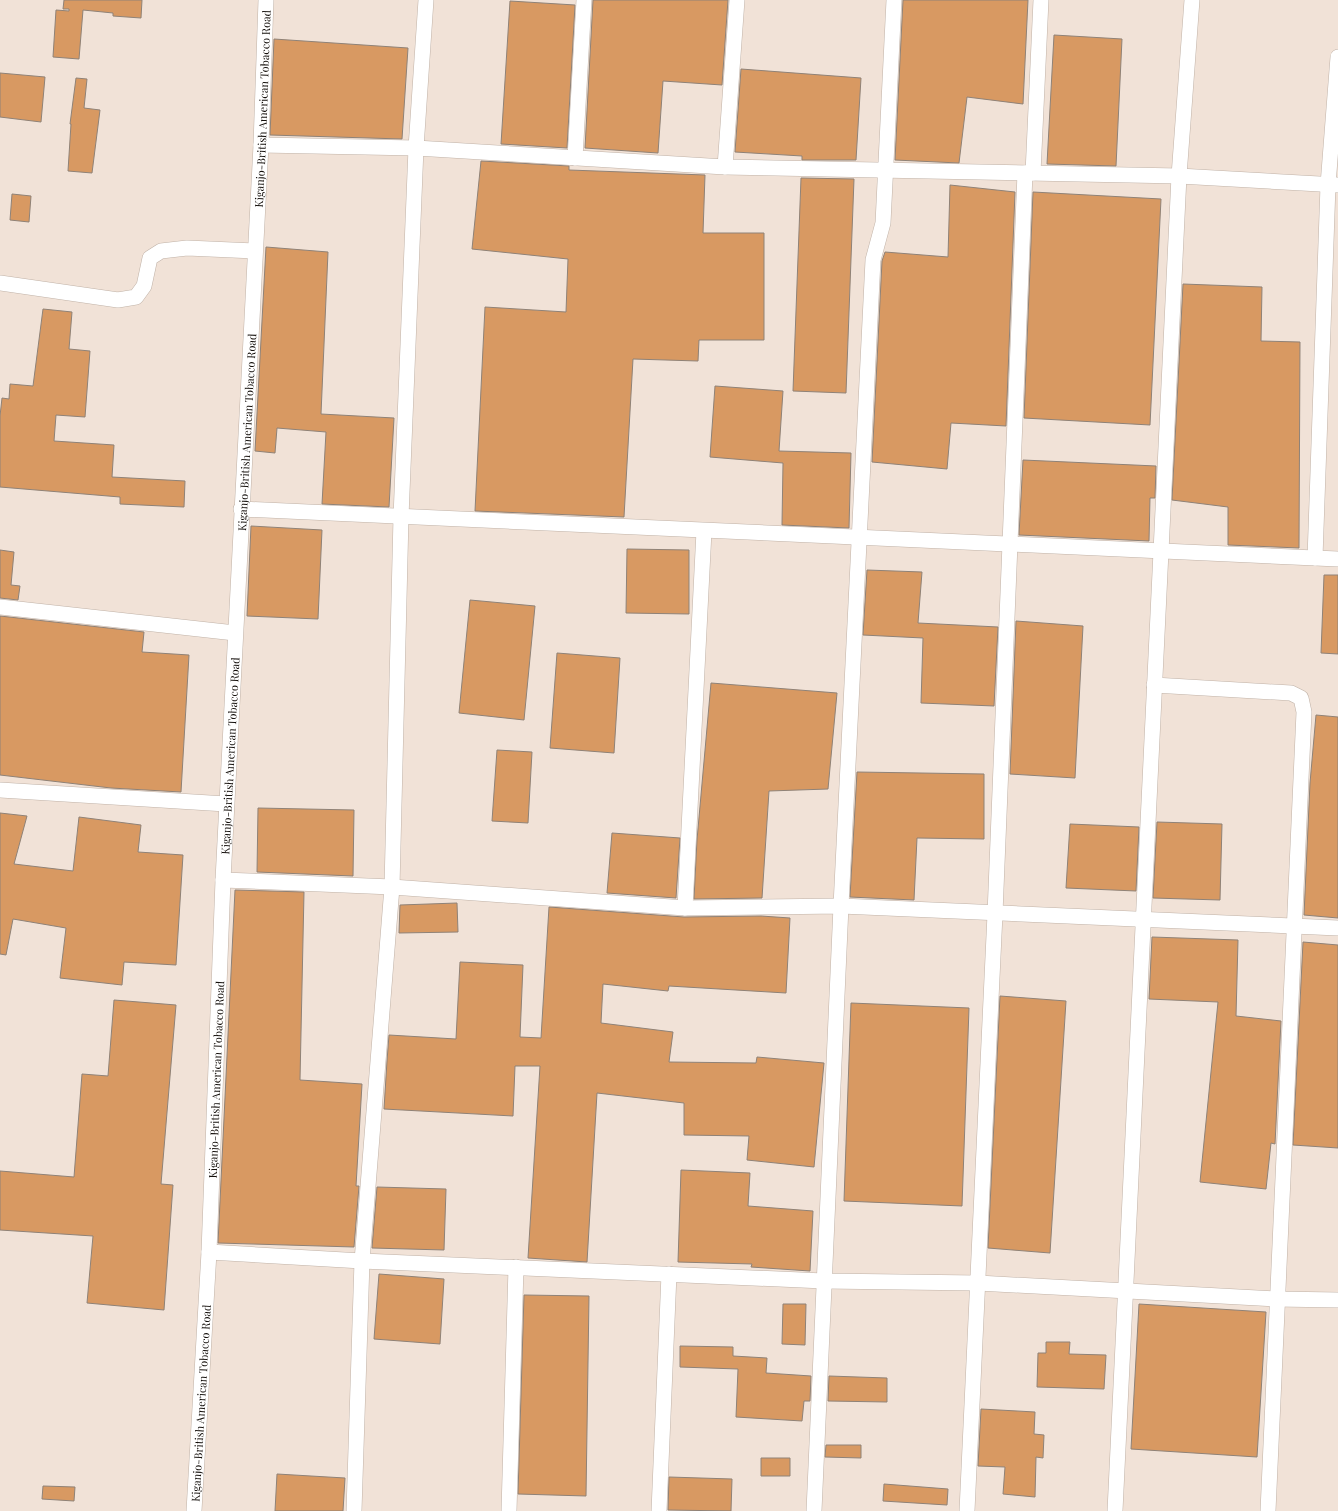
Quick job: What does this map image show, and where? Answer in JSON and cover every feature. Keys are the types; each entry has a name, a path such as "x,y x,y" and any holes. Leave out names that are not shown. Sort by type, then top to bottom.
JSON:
{"street":[{"name":"Kiganjo-British American Tobacco Road","path":"194,1511 209,1252 226,804 261,145 266,0"},
{"path":"354,1511 362,1261 392,887 401,517 416,148 426,0"},
{"path":"575,158 584,0"},
{"path":"725,166 737,0"},
{"path":"814,1511 858,538 873,260 883,223 894,0"},
{"path":"967,1511 995,914 1009,544 1029,173 1041,0"},
{"path":"1115,1511 1124,1290 1179,176 1192,0"},
{"path":"1315,558 1338,57"},
{"path":"261,145 416,148 725,166 1179,176 1333,185"},
{"path":"0,283 118,300 136,297 144,286 150,258 161,251 187,248 255,251"},
{"path":"241,509 1338,559"},
{"path":"685,908 704,531"},
{"path":"0,607 235,633"},
{"path":"1154,685 1291,694 1301,698 1304,712 1296,927 1276,1299 1268,1511"},
{"path":"0,790 226,804"},
{"path":"223,880 392,887 685,908 841,906 1338,928"},
{"path":"209,1252 362,1261 824,1281 978,1283 1276,1299 1338,1300"},
{"path":"509,1511 516,1267"},
{"path":"659,1511 669,1274"}],"building":[{"path":"64,0 142,0 141,18 113,16 113,13 83,10 79,59 53,57 56,10 69,11 69,9 63,9"},
{"path":"593,0 728,0 722,85 663,81 658,153 585,148"},
{"path":"903,0 1028,0 1023,104 967,97 959,163 895,160"},
{"path":"510,1 575,5 567,148 501,144"},
{"path":"1054,35 1122,39 1116,166 1047,164"},
{"path":"274,39 408,48 402,139 270,135"},
{"path":"741,69 861,78 856,160 802,160 802,156 735,152"},
{"path":"0,73 45,77 41,122 0,117"},
{"path":"76,78 87,79 84,108 100,110 92,173 68,171 70,124"},
{"path":"481,161 569,166 569,170 705,175 703,233 764,233 764,340 699,340 698,361 633,359 624,517 475,511 485,307 566,312 568,259 472,249"},
{"path":"801,178 854,179 846,393 793,391"},
{"path":"950,185 1015,192 1006,426 951,423 947,469 872,462 882,261 885,252 948,257"},
{"path":"1033,192 1161,199 1150,425 1024,418"},
{"path":"12,194 31,196 29,222 10,220"},
{"path":"266,247 328,252 321,414 394,418 389,507 322,504 326,432 277,428 275,453 255,451"},
{"path":"1183,284 1262,287 1261,341 1300,342 1299,548 1228,545 1228,507 1172,500"},
{"path":"43,309 72,312 69,349 90,351 85,417 56,415 54,441 114,445 112,477 185,481 184,507 120,504 120,497 0,487 0,416 2,398 9,399 10,384 33,386"},
{"path":"715,386 783,391 779,451 851,453 849,528 782,525 783,463 710,457"},
{"path":"1023,460 1156,466 1155,498 1150,498 1149,541 1019,535"},
{"path":"251,526 322,530 318,619 247,616"},
{"path":"627,549 689,550 689,614 626,613"},
{"path":"0,550 14,552 11,585 20,586 18,600 0,598"},
{"path":"867,570 922,572 918,623 998,627 994,706 921,703 923,638 863,635"},
{"path":"1324,575 1338,575 1338,654 1321,653"},
{"path":"470,600 535,606 524,720 459,713"},
{"path":"0,616 144,632 142,652 189,655 181,792 111,788 0,775"},
{"path":"1016,621 1083,626 1075,778 1010,774"},
{"path":"557,653 620,658 614,753 550,748"},
{"path":"711,683 837,693 828,789 769,791 762,898 694,899 697,840"},
{"path":"1316,715 1338,717 1338,918 1304,915 1310,783"},
{"path":"497,750 532,752 528,823 492,821"},
{"path":"857,772 984,774 984,839 917,838 914,900 850,897"},
{"path":"258,808 354,810 353,876 257,872"},
{"path":"0,813 27,816 14,864 73,871 79,817 141,825 138,852 183,855 176,965 124,962 122,985 60,978 66,928 13,919 6,955 0,954"},
{"path":"1157,822 1222,824 1220,900 1153,898"},
{"path":"1070,824 1139,827 1136,891 1066,888"},
{"path":"612,833 680,838 676,898 607,893"},
{"path":"235,890 304,892 300,1080 362,1084 356,1186 359,1186 354,1247 218,1243"},
{"path":"457,903 458,932 399,933 400,905"},
{"path":"549,907 684,917 761,916 790,918 786,993 669,986 668,991 603,984 601,1023 673,1032 669,1062 756,1063 757,1057 824,1063 814,1167 747,1160 749,1136 684,1135 684,1103 597,1093 587,1262 528,1258 540,1066 515,1066 513,1116 384,1109 389,1035 456,1039 460,962 523,965 520,1037 541,1038"},
{"path":"1152,937 1238,940 1236,1016 1281,1021 1275,1144 1271,1143 1266,1189 1200,1182 1218,1002 1149,999"},
{"path":"1303,942 1338,945 1338,1148 1293,1145"},
{"path":"1000,996 1066,1001 1050,1253 988,1248"},
{"path":"114,1000 176,1005 161,1184 173,1185 164,1310 87,1303 93,1236 0,1230 0,1171 74,1177 82,1074 108,1076"},
{"path":"851,1003 969,1008 962,1206 844,1201"},
{"path":"681,1170 750,1173 748,1206 813,1211 810,1271 751,1267 752,1264 678,1262"},
{"path":"377,1187 446,1189 444,1250 372,1248"},
{"path":"379,1274 444,1279 440,1344 374,1339"},
{"path":"524,1295 589,1296 586,1496 518,1494"},
{"path":"783,1304 806,1304 805,1345 782,1344"},
{"path":"1139,1304 1266,1312 1257,1457 1131,1449"},
{"path":"1046,1342 1070,1342 1069,1354 1106,1355 1104,1389 1037,1387 1038,1353 1046,1353"},
{"path":"680,1346 733,1347 733,1356 767,1358 766,1373 811,1376 810,1401 804,1401 802,1421 736,1417 738,1369 680,1367"},
{"path":"829,1376 887,1378 887,1402 828,1401"},
{"path":"981,1409 1035,1412 1034,1434 1044,1435 1043,1458 1036,1457 1035,1497 1003,1494 1005,1467 978,1466"},
{"path":"826,1445 861,1445 861,1458 825,1457"},
{"path":"761,1458 790,1458 790,1476 761,1476"},
{"path":"277,1474 345,1478 343,1511 275,1511"},
{"path":"669,1477 732,1479 731,1511 668,1510"},
{"path":"884,1484 948,1489 947,1505 883,1501"},
{"path":"43,1486 75,1487 74,1501 42,1499"}]}
